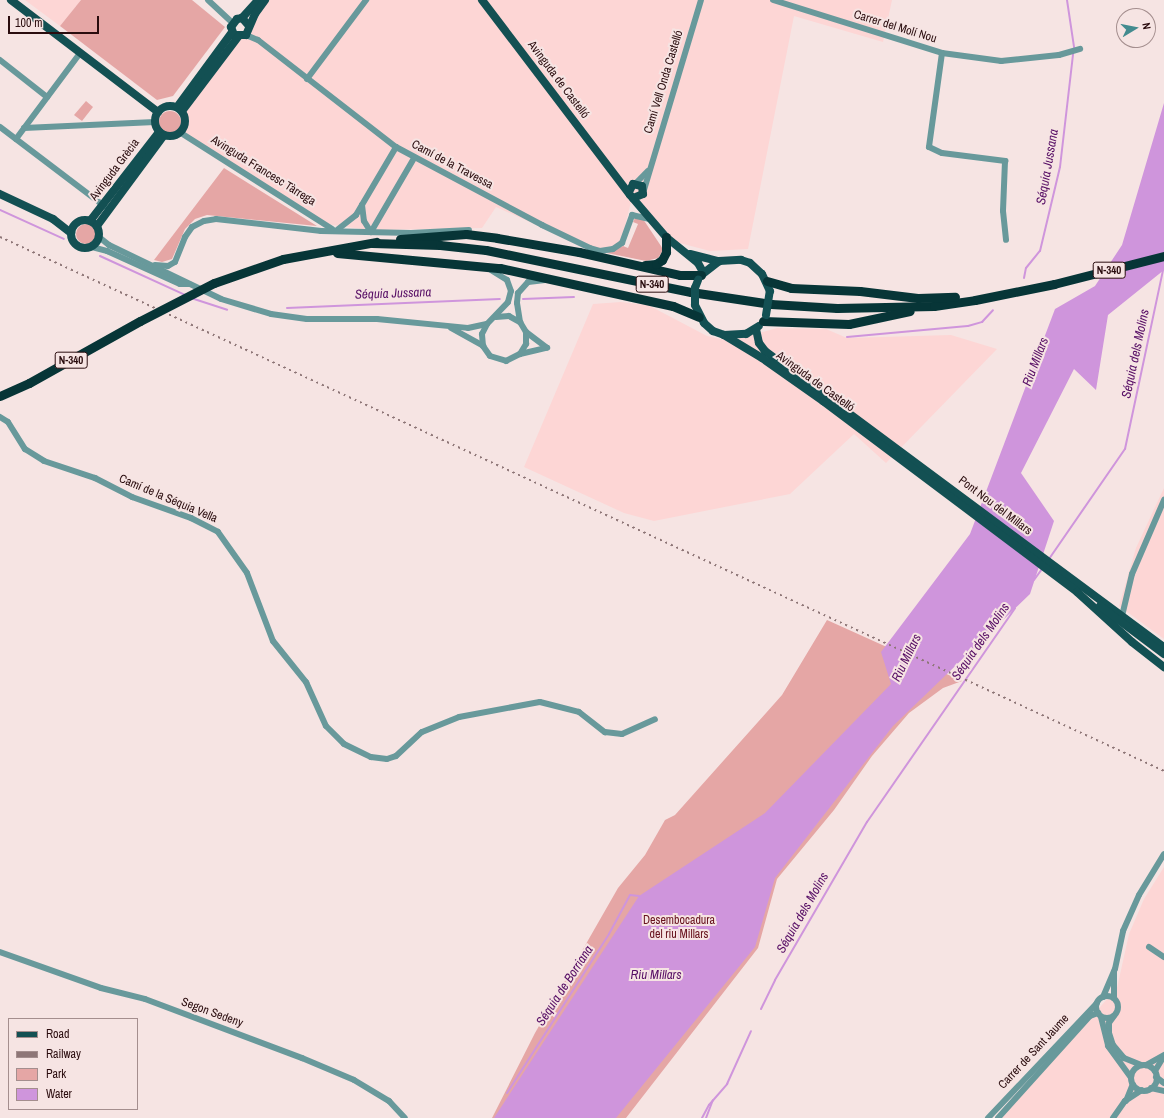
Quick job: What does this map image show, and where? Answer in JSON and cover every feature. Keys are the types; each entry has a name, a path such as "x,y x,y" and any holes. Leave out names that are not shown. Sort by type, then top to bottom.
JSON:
{"highway":[{"path":"372,243 382,240 466,234 579,252 680,275 701,276"},
{"path":"624,262 656,264 662,260 666,252 666,237"},
{"name":"N-340","path":"0,396 29,383 140,321 214,283 283,259 326,250 372,243 440,245 486,250 691,292 771,304 837,308 934,306 975,300 1054,284 1164,256"},
{"path":"326,250 337,254 500,268 673,306 699,316"},
{"path":"767,282 791,288 860,291 918,298 966,296 975,300"},
{"path":"765,318 849,324 934,306"}],"main road":[{"path":"11,0 158,112"},
{"path":"239,35 232,22 242,18 258,0"},
{"path":"180,109 239,35 249,26 266,0"},
{"name":"Avinguda de Castelló","path":"482,0 631,195 666,237 698,263 701,276"},
{"path":"242,18 249,26"},
{"path":"167,106 180,109 186,120 181,133 173,137 161,134 155,122 158,112 167,106"},
{"name":"Avinguda Grècia","path":"94,223 104,206 161,134"},
{"name":"Avinguda Grècia","path":"94,223 161,134"},
{"name":"Avinguda de Castelló","path":"615,175 642,186 652,220"},
{"path":"634,183 631,195 643,192"},
{"path":"0,194 53,218 76,223 94,223 99,237 92,247 84,249 75,245 71,233 53,218"},
{"path":"71,233 76,223"},
{"name":"Avinguda de Castelló","path":"688,254 719,261"},
{"path":"734,259 750,263 762,274 767,282 770,291 765,318 756,329 746,334 724,335 713,331 699,316 695,305 695,288 701,276 719,261 734,259"},
{"name":"Avinguda de Castelló","path":"756,329 759,343 765,351 892,448"},
{"name":"Avinguda de Castelló","path":"724,335 762,358 892,448"},
{"name":"Pont Nou del Millars","path":"892,448 1080,589"},
{"path":"1080,589 1122,616 1164,647"},
{"path":"1080,589 1164,654"},
{"path":"1080,589 1132,642 1164,666"}],"street":[{"path":"208,0 232,22"},
{"path":"307,79 366,0"},
{"name":"Camí Vell Onda Castelló","path":"643,192 701,0"},
{"name":"Carrer del Molí Nou","path":"773,0 942,53 1002,61 1059,55 1080,49"},
{"name":"Camí de la Travessa","path":"239,35 258,40 396,147 414,158 542,225 600,251 613,249 622,243 632,215 642,215 652,220"},
{"path":"16,139 80,53"},
{"name":"Carrer del Molí Nou","path":"942,53 929,147 942,153 1006,161 1003,211 1006,240"},
{"path":"0,60 47,97"},
{"path":"24,128 155,122"},
{"path":"0,127 104,206"},
{"name":"Avinguda Francesc Tàrrega","path":"181,133 335,230"},
{"path":"335,230 351,222 396,147"},
{"path":"371,232 414,158"},
{"name":"Camí Vell Onda Castelló","path":"634,183 649,170"},
{"path":"362,205 364,221 371,232"},
{"path":"99,237 146,266 162,267 175,262 185,237 192,227 204,221 216,219 321,230 371,232 465,230 517,237 579,252"},
{"path":"92,247 107,251 146,266 221,299 271,314 307,319 405,321 468,328 487,324"},
{"path":"483,346 482,334 487,324 496,317 508,302 511,291 507,280 499,273 486,268"},
{"path":"448,326 483,346 490,356 506,361 520,354 547,348 526,332 520,322 518,292 528,282 545,280 570,284"},
{"path":"496,317 510,316 520,322"},
{"path":"520,354 526,344 526,332"},
{"name":"Camí de la Séquia Vella","path":"0,417 8,422 26,449 44,461 95,478 132,497 191,518 218,532 247,573 273,641 306,682 326,726 344,744 371,757 387,759 396,756 422,732 459,717 540,702 580,712 605,732 622,734 655,719"},
{"path":"1122,616 1132,574 1164,500"},
{"path":"1142,1090 1131,1084 1108,1046 1097,1003 1103,997 1114,969 1130,916 1139,895 1164,854"},
{"path":"1149,947 1164,957"},
{"name":"Segon Sedeny","path":"0,952 101,988 145,1000 302,1058 354,1080 389,1101 405,1118"},
{"path":"1114,969 1114,998 1118,1007 1109,1023 1109,1033 1113,1045 1124,1058 1143,1065 1164,1083"},
{"path":"1103,997 1114,998"},
{"name":"Carrer de Sant Jaume","path":"988,1118 1097,1003"},
{"path":"1100,1015 1114,1016"},
{"name":"Carrer de Sant Jaume","path":"998,1118 1090,1016 1100,1015"},
{"path":"1126,1101 1134,1070 1164,1055"},
{"path":"1151,1088 1155,1074 1164,1055"},
{"path":"1113,1118 1126,1101 1142,1090 1151,1088 1164,1091"}],"shaded area":[{"path":"25,0 81,0 60,26"},
{"path":"265,0 892,0 883,42 794,16 748,249 710,251 676,242 631,202 621,242 600,253 496,207 482,228 369,230 326,224 175,128"},
{"path":"621,302 648,305 707,336 730,341 777,328 826,329 847,338 951,335 997,349 886,463 854,434 790,494 654,521 624,513 524,467 593,304"},
{"path":"1164,488 1164,639 1119,606 1136,548"},
{"path":"1164,867 1164,1118 1001,1118 1117,988 1129,934 1144,899"}],"green space":[{"path":"81,0 192,0 225,27 173,96 157,100 60,26"},
{"path":"86,101 93,107 82,121 74,115"},
{"path":"170,111 178,114 181,122 178,130 170,133 162,130 159,122 162,114"},
{"path":"224,168 317,226 207,215 195,219 185,229 172,259 162,262 154,260"},
{"path":"635,218 643,219 661,246 663,250 658,258 646,261 607,253 623,246 628,248 638,224 633,222"},
{"path":"86,224 93,227 96,234 93,241 86,244 79,241 76,234 79,227"},
{"name":"Desembocadura del riu Millars","path":"827,620 962,681 943,688 909,713 872,756 834,810 777,879 758,948 626,1118 492,1118 535,1033 618,888 645,855 665,820 675,815 782,695"}],"water":[{"name":"Desembocadura del riu Millars","path":"1164,103 1164,270 1108,315 1096,390 1074,369 1021,473 1054,521 1030,594 893,726 775,878 755,947 616,1118 494,1118 639,896 765,813 891,684 881,652 970,534 1055,309 1095,286 1122,245"}],"waterway":[{"name":"Séquia Jussana","path":"1067,0 1074,47"},
{"name":"Séquia Jussana","path":"1024,278 1026,268 1040,251 1060,167 1073,54"},
{"name":"Séquia Jussana","path":"0,210 64,239"},
{"name":"Séquia Jussana","path":"100,256 185,295"},
{"name":"Séquia dels Molins","path":"1049,559 1125,449 1164,266"},
{"name":"Séquia Jussana","path":"523,299 574,297"},
{"name":"Séquia Jussana","path":"191,298 227,310"},
{"name":"Séquia Jussana","path":"287,308 500,299"},
{"name":"Séquia Jussana","path":"847,337 968,326 982,322 993,310"},
{"name":"Séquia dels Molins","path":"1034,580 1042,569"},
{"name":"Séquia dels Molins","path":"761,1009 775,980 867,822 1015,608"},
{"name":"Séquia de Borriana","path":"507,1093 609,934 630,895 639,896"},
{"path":"702,1118 709,1105 727,1084 751,1031"},
{"name":"Séquia dels Molins","path":"706,1118 713,1100"}],"railway":[{"path":"0,237 1164,771"}],"water label":[{"name":"Riu Millars","path":"1036,362"},
{"name":"Riu Millars","path":"907,658"},
{"name":"Riu Millars","path":"656,975"}]}
